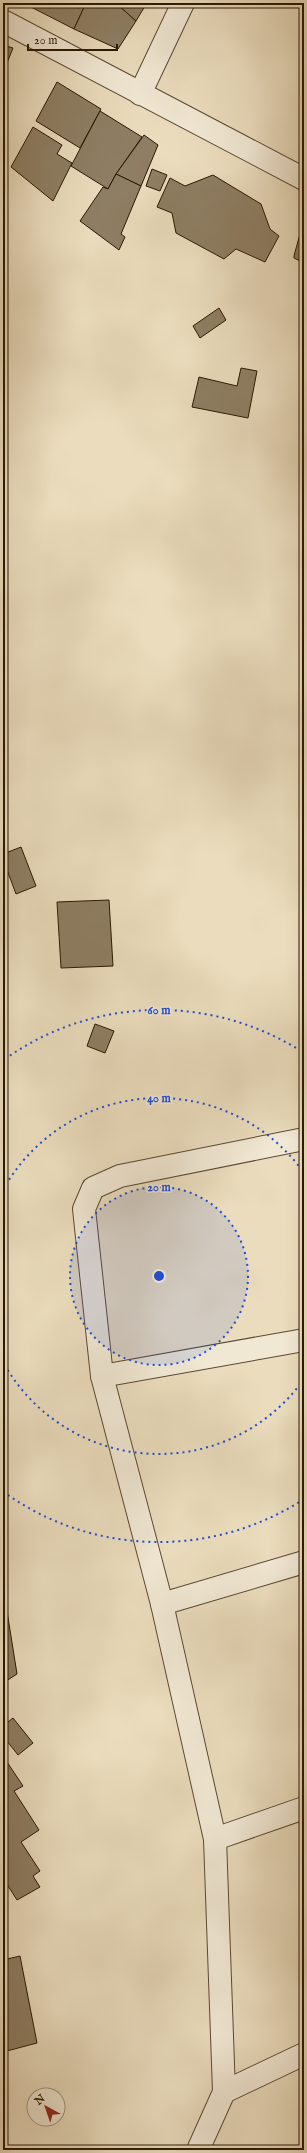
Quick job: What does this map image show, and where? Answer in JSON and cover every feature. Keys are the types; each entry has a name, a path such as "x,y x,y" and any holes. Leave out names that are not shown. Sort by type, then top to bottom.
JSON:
{"street":[{"path":"140,94 183,3"},
{"path":"3,20 140,94 304,179"},
{"path":"198,2150 224,2092 215,1839 162,1604 102,1376 84,1209 93,1188 120,1176 304,1139"},
{"path":"102,1376 304,1340"},
{"path":"162,1604 304,1562"},
{"path":"215,1839 304,1808"},
{"path":"224,2092 304,2054"}],"building":[{"path":"26,3 86,3 74,29 29,6"},
{"path":"86,3 116,3 136,21 118,49 74,29"},
{"path":"116,3 142,3 145,6 136,21"},
{"path":"3,45 13,48 5,68 3,67"},
{"path":"57,82 101,109 80,148 36,121"},
{"path":"100,111 142,137 116,174 108,189 71,166"},
{"path":"33,127 62,145 57,154 72,163 53,201 11,167"},
{"path":"144,135 158,145 141,186 116,174"},
{"path":"152,169 167,175 160,191 146,186"},
{"path":"116,174 141,186 121,234 125,237 119,250 80,221 103,187 108,189"},
{"path":"213,175 261,204 270,229 279,236 265,262 236,249 224,259 176,233 172,213 157,207 170,178 185,186"},
{"path":"304,219 304,263 294,258 294,256"},
{"path":"219,308 226,320 200,338 193,326"},
{"path":"304,317 304,329 300,328"},
{"path":"241,368 257,371 248,418 192,407 199,377 237,386"},
{"path":"21,847 36,886 16,894 3,859 3,854"},
{"path":"109,900 113,966 61,968 57,902"},
{"path":"95,1024 114,1031 105,1053 87,1046"},
{"path":"6,1605 17,1674 3,1683 3,1607"},
{"path":"3,1712 7,1718 3,1722"},
{"path":"13,1718 33,1743 18,1755 3,1736 3,1726"},
{"path":"3,1756 23,1786 14,1791 39,1830 21,1842 40,1871 33,1876 40,1887 17,1900 3,1878"},
{"path":"20,1956 37,2043 3,2052 3,1960"}]}
